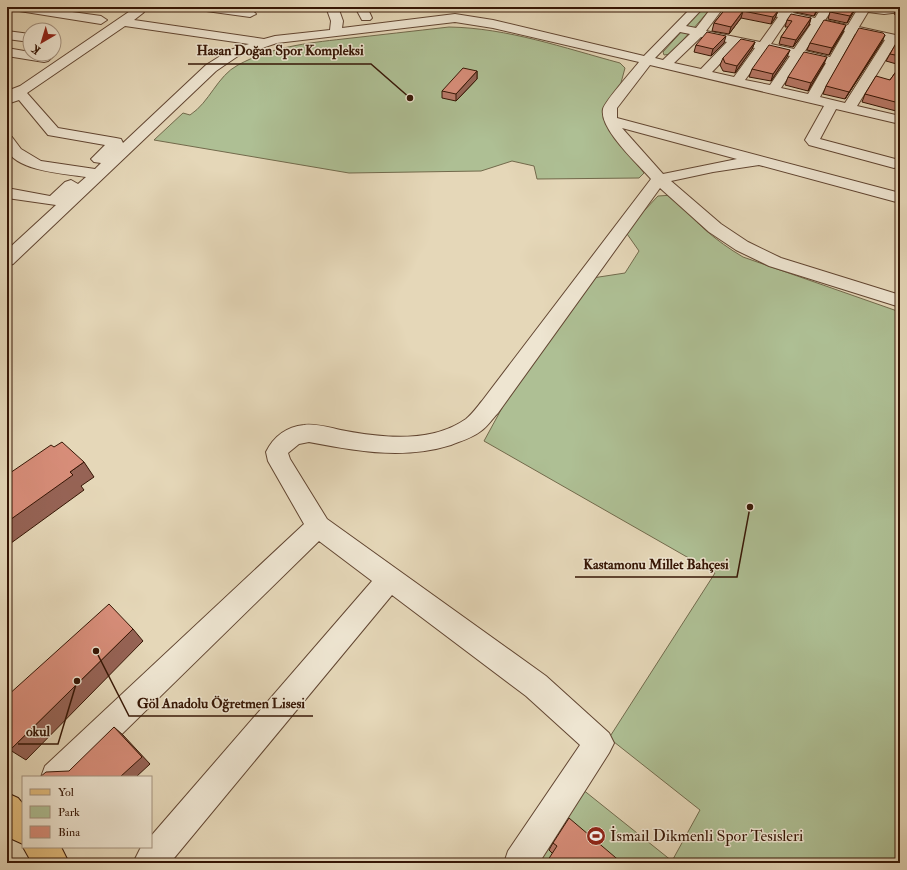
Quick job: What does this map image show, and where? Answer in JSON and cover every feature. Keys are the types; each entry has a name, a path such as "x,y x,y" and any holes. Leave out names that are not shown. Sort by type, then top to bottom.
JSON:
{"main road":[{"path":"40,848 53,863"}],"street":[{"path":"13,7 101,20"},
{"path":"199,7 260,27"},
{"path":"332,7 336,27"},
{"path":"698,7 646,60 610,108 610,120 616,130 659,179 715,228 752,251 775,262 900,301"},
{"path":"665,65 699,32 718,7"},
{"path":"773,90 796,53 828,7"},
{"path":"812,99 863,7 884,11 900,9"},
{"path":"756,8 789,11 818,22 898,38 849,108"},
{"path":"7,95 25,89 140,9 154,14"},
{"path":"737,82 789,11"},
{"path":"336,27 364,12 454,13 493,24 900,120"},
{"path":"85,31 112,13"},
{"path":"123,22 260,27 336,27 454,13"},
{"path":"7,193 53,201 95,169 211,68 234,53 260,27"},
{"path":"677,28 833,61"},
{"path":"106,34 121,36"},
{"path":"7,35 22,37"},
{"path":"703,74 736,40"},
{"path":"219,51 234,53"},
{"path":"7,52 22,54"},
{"path":"7,100 22,95 53,132 116,142 95,169 7,260"},
{"path":"832,104 812,140 814,142 894,162"},
{"path":"610,120 900,198"},
{"path":"7,140 16,152 37,165 60,164 95,169"},
{"path":"520,863 598,743 536,686 318,526 279,461 277,452 281,446 294,436 309,433 363,444 406,446 440,440 462,432 476,423 659,179 713,167 760,160"},
{"path":"7,238 26,242"},
{"path":"57,776 318,526"},
{"path":"149,863 390,579"}],"green space":[{"path":"703,7 712,7 693,29 685,27"},
{"path":"449,27 471,28 514,35 557,45 620,63 625,68 609,127 644,173 639,178 537,179 534,166 512,161 481,171 349,173 154,140 183,113 190,115 197,110 224,76 231,70 238,65 263,54 316,42"},
{"path":"682,31 690,32 671,54 664,55 663,52"},
{"path":"674,195 705,230 743,257 900,312 900,863 534,863 582,789 672,861 700,810 609,738 715,573 484,441 526,364 586,279 625,273 639,251 625,231 658,196"}],"building":[{"path":"727,7 762,7 778,11 773,17 743,11 731,27 714,23"},
{"path":"807,7 818,7 817,9"},
{"path":"834,7 856,7 850,16 830,12"},
{"path":"791,14 811,18 796,40 781,37 792,21 787,20"},
{"path":"824,20 846,25 832,48 810,43"},
{"path":"859,28 883,33 885,35 849,92 826,86"},
{"path":"707,32 726,36 713,49 696,45"},
{"path":"899,38 900,56 890,54"},
{"path":"741,39 755,42 737,66 725,63 723,58"},
{"path":"769,45 790,50 773,74 752,69"},
{"path":"804,52 827,57 811,83 788,77"},
{"path":"900,66 899,103 865,94 876,76 890,80"},
{"path":"463,68 477,71 456,94 442,91"},
{"path":"62,442 84,462 70,472 73,475 7,522 7,475 51,445 54,447"},
{"path":"109,604 133,629 10,750 7,747 7,696"},
{"path":"114,727 142,757 121,776 41,776 46,772 69,771"},
{"path":"569,818 622,863 546,863 557,846 553,843"}],"place":[{"name":"Hasan Doğan Spor Kompleksi","path":"410,98"},
{"name":"Kastamonu Millet Bahçesi","path":"750,507"},
{"name":"Göl Anadolu Öğretmen Lisesi","path":"96,651"},
{"name":"okul","path":"77,681"},
{"name":"İsmail Dikmenli Spor Tesisleri","path":"596,836"}]}
